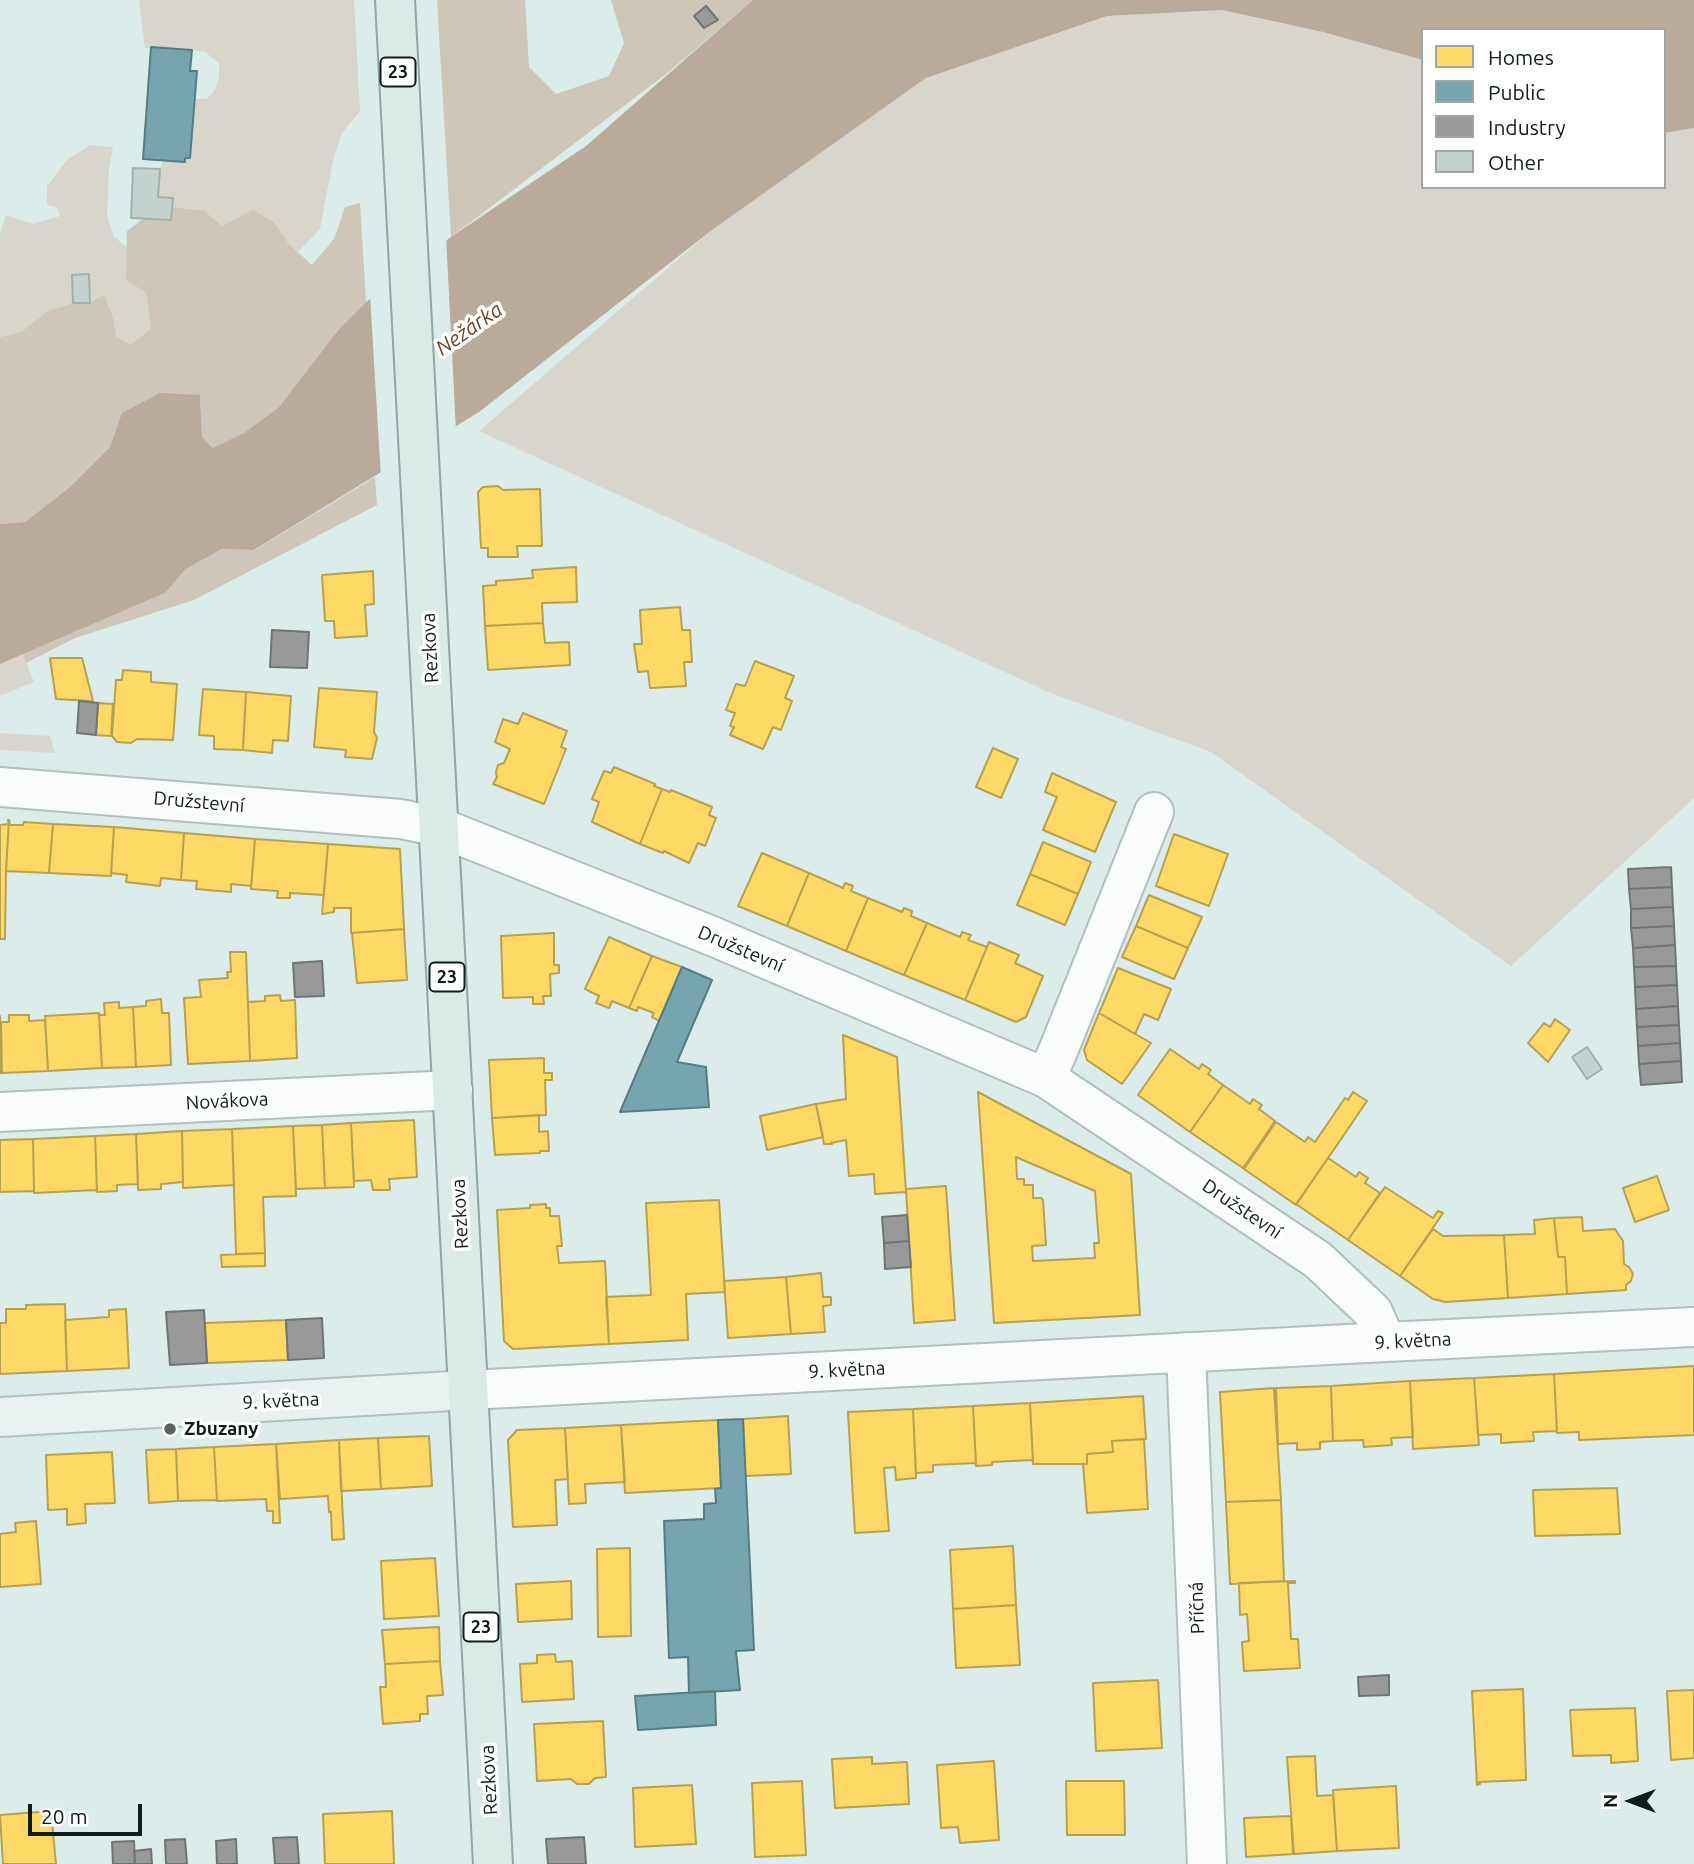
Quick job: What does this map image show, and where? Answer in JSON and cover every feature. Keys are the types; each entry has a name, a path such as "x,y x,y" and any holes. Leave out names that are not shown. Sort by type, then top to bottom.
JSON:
{"main road":[{"name":"Rezkova","path":"395,0 493,1864"},
{"name":"9. května","path":"0,1417 469,1390"}],"street":[{"name":"Družstevní","path":"0,787 401,819 439,827 712,936 1046,1078 1318,1260 1373,1312 1386,1342"},
{"path":"1046,1078 1154,812"},
{"name":"Novákova","path":"0,1112 453,1090"},
{"name":"9. května","path":"469,1390 1694,1328"},
{"name":"Příčná","path":"1186,1352 1207,1864"}],"shaded area":[{"path":"139,0 354,0 360,111 342,133 333,160 320,229 298,252 274,222 222,226 205,211 172,207 172,198 158,197 160,169 164,160 185,162 185,158 190,158 195,99 207,99 214,91 219,78 219,63 205,52 145,48"},
{"path":"437,0 525,0 529,67 556,94 609,76 624,43 611,0 753,0 670,71 451,237"},
{"path":"1222,10 1323,32 1421,59 1421,189 1666,189 1666,133 1694,128 1694,798 1511,966 1211,752 1053,694 479,431 712,230 926,78 1107,16"},
{"path":"90,145 113,147 107,215 114,237 127,247 126,280 146,293 151,330 130,346 116,337 113,317 104,296 90,303 88,274 72,275 73,303 48,311 21,332 0,337 0,234 6,215 33,224 60,216 57,208 47,205 47,186 67,160"},
{"path":"360,203 366,302 339,329 279,407 244,433 214,449 202,437 200,395 123,413 110,447 70,487 25,522 0,524 0,337 21,332 48,311 73,303 90,303 104,295 113,317 116,336 130,345 151,329 146,293 126,280 127,231 143,219 171,220 172,207 205,211 222,226 253,210 274,222 289,244 312,265 334,239 345,207"},
{"path":"375,477 377,505 194,600 75,638 26,663 23,654 165,593 186,569 222,549 255,550"},
{"path":"23,654 34,682 0,696 0,664"},
{"path":"0,733 50,736 55,753 0,750"}],"water":[{"name":"Nežárka","path":"753,0 1694,0 1694,128 1666,133 1666,28 1421,28 1421,59 1323,32 1222,10 1107,16 926,78 712,230 479,412 254,550 222,549 186,569 165,593 0,664 0,524 25,522 70,487 110,447 122,413 160,393 200,395 202,437 213,448 244,433 279,407 339,329 366,302 451,237 586,146"}],"pier":[{"path":"446,236 456,431 381,478 370,295"}],"building: Homes":[{"path":"498,486 503,490 540,489 542,546 517,546 518,557 488,557 488,548 481,548 478,492 483,487"},
{"path":"576,567 577,602 542,603 543,623 485,626 483,586 496,585 496,581 533,578 532,570"},
{"path":"373,571 374,604 365,605 367,636 335,638 334,621 325,621 322,575"},
{"path":"680,607 682,630 690,630 692,662 684,662 686,686 650,688 648,671 638,672 634,644 642,644 640,610"},
{"path":"543,623 545,643 569,642 570,665 488,670 485,626"},
{"path":"50,658 82,658 93,701 56,699"},
{"path":"755,661 794,676 785,698 792,701 781,730 773,727 763,749 730,735 734,727 730,726 735,713 726,710 736,684 745,686"},
{"path":"123,670 151,672 151,682 177,684 173,740 137,739 131,743 117,742 112,736 116,680 122,680"},
{"path":"319,688 377,692 374,732 377,738 372,759 345,757 346,750 314,747"},
{"path":"203,689 246,692 243,750 214,749 214,736 199,735"},
{"path":"246,692 291,696 288,741 273,740 272,753 243,750"},
{"path":"98,703 113,704 111,736 96,735"},
{"path":"523,713 567,731 561,747 566,749 544,804 493,784 498,765 504,763 510,749 495,742 503,719 518,724"},
{"path":"993,748 1018,759 1001,798 976,787"},
{"path":"614,767 662,789 640,844 592,822 599,802 592,799 604,771 611,773"},
{"path":"1052,773 1116,802 1095,852 1043,830 1057,797 1045,792"},
{"path":"662,789 671,790 712,807 709,815 716,818 705,846 698,843 689,863 664,851 663,853 640,844"},
{"path":"9,820 10,825 23,825 24,822 53,824 49,873 6,871"},
{"path":"9,824 5,939 0,939 0,825"},
{"path":"53,824 114,827 111,876 49,873"},
{"path":"114,827 184,833 181,880 161,878 160,886 126,882 127,875 111,873"},
{"path":"184,833 255,839 251,886 231,884 231,892 196,889 197,881 181,880"},
{"path":"1174,834 1228,854 1209,906 1156,886"},
{"path":"255,839 328,844 324,895 290,893 290,898 277,898 278,891 251,889"},
{"path":"1043,842 1091,862 1078,894 1030,874"},
{"path":"328,844 400,849 404,929 351,933 351,908 334,908 334,912 322,914"},
{"path":"762,853 809,873 787,926 738,906"},
{"path":"809,873 843,888 845,883 853,886 851,891 868,898 846,951 787,926"},
{"path":"1030,874 1078,894 1065,925 1017,905"},
{"path":"1149,895 1202,917 1188,948 1136,926"},
{"path":"868,898 902,912 904,908 912,911 911,916 927,923 904,975 846,951"},
{"path":"927,923 960,937 962,932 971,935 968,940 987,947 965,1000 904,975"},
{"path":"1136,926 1188,948 1174,979 1122,957"},
{"path":"404,929 407,980 357,983 352,933"},
{"path":"554,933 554,965 559,965 559,973 550,974 551,996 543,996 544,1004 533,1004 533,997 503,998 501,936"},
{"path":"609,937 652,956 629,1008 612,1001 609,1008 596,1003 599,996 585,989"},
{"path":"989,942 1019,955 1015,963 1043,976 1026,1017 1016,1022 965,1000"},
{"path":"230,952 246,952 250,1061 188,1064 184,998 201,997 199,980 228,978 227,972 231,972"},
{"path":"652,956 682,967 659,1021 652,1017 654,1013 638,1007 637,1011 629,1008"},
{"path":"1118,968 1171,989 1158,1020 1144,1014 1135,1034 1099,1013"},
{"path":"280,995 281,1001 295,1000 297,1058 250,1061 248,1002 265,1001 265,996"},
{"path":"161,999 162,1013 169,1013 171,1065 136,1067 133,1007 146,1006 146,1001"},
{"path":"119,1002 119,1008 133,1007 136,1067 102,1068 99,1015 105,1015 104,1003"},
{"path":"99,1013 102,1068 48,1071 45,1016"},
{"path":"1099,1013 1151,1043 1122,1084 1087,1060 1084,1050"},
{"path":"9,1015 29,1015 29,1021 45,1020 48,1071 2,1073 1,1022 9,1022"},
{"path":"0,1016 2,1073 0,1073"},
{"path":"1555,1019 1570,1030 1548,1062 1528,1043 1544,1023 1550,1027"},
{"path":"843,1035 897,1057 906,1192 875,1194 874,1174 849,1176 846,1140 824,1144 816,1104 846,1099"},
{"path":"1170,1049 1199,1069 1202,1064 1211,1070 1208,1074 1223,1085 1190,1132 1138,1095"},
{"path":"544,1058 544,1073 552,1073 552,1080 545,1080 546,1115 492,1118 489,1060"},
{"path":"1223,1085 1250,1104 1253,1099 1262,1105 1259,1109 1275,1121 1243,1168 1190,1132"},
{"path":"978,1092 1131,1174 1140,1315 994,1323","holes":["1016,1157 1095,1191 1099,1243 1094,1243 1095,1258 1033,1261 1032,1246 1046,1245 1043,1200 1033,1198 1033,1185 1024,1185 1024,1179 1017,1179"]},
{"path":"1353,1092 1367,1101 1296,1205 1244,1169 1276,1122 1305,1142 1308,1137 1315,1142 1345,1098 1348,1100"},
{"path":"816,1104 823,1137 767,1150 760,1116"},
{"path":"539,1115 539,1132 548,1131 549,1151 495,1155 492,1118"},
{"path":"414,1120 417,1177 389,1179 390,1190 373,1190 371,1180 354,1181 351,1123"},
{"path":"351,1123 354,1187 325,1188 322,1125"},
{"path":"322,1125 325,1188 296,1189 293,1126"},
{"path":"293,1126 296,1196 263,1197 265,1253 236,1254 232,1129"},
{"path":"232,1129 234,1185 183,1188 182,1131"},
{"path":"182,1131 183,1182 161,1184 161,1189 138,1190 136,1134"},
{"path":"136,1134 138,1184 117,1185 117,1191 97,1192 95,1136"},
{"path":"95,1136 97,1190 34,1193 33,1139"},
{"path":"33,1139 34,1191 0,1192 0,1140"},
{"path":"1328,1158 1356,1177 1359,1172 1368,1178 1365,1183 1380,1193 1348,1240 1296,1204"},
{"path":"1657,1176 1669,1210 1635,1222 1623,1188"},
{"path":"946,1186 955,1320 914,1323 906,1189"},
{"path":"1385,1187 1433,1218 1438,1211 1443,1213 1400,1276 1348,1240"},
{"path":"719,1200 725,1292 686,1294 688,1340 609,1344 606,1297 651,1295 646,1203"},
{"path":"546,1204 546,1208 550,1208 550,1216 559,1216 562,1246 557,1246 559,1263 605,1261 609,1344 513,1349 504,1341 497,1210"},
{"path":"1582,1217 1583,1231 1615,1229 1623,1241 1624,1264 1633,1274 1626,1290 1567,1294 1565,1257 1558,1257 1554,1218"},
{"path":"1554,1218 1558,1257 1565,1257 1567,1294 1508,1298 1504,1235 1535,1234 1534,1220"},
{"path":"1433,1229 1443,1236 1504,1235 1508,1298 1445,1302 1433,1299 1400,1276"},
{"path":"265,1253 265,1266 222,1267 221,1255"},
{"path":"821,1273 823,1297 831,1297 831,1305 823,1306 825,1332 791,1334 786,1277"},
{"path":"786,1277 791,1334 728,1338 724,1281"},
{"path":"65,1304 67,1371 0,1374 0,1323 6,1323 6,1309 26,1309 26,1305"},
{"path":"126,1309 129,1368 67,1371 65,1320 109,1317 109,1310"},
{"path":"286,1320 288,1360 207,1363 205,1323"},
{"path":"1694,1366 1694,1435 1579,1440 1579,1432 1557,1433 1554,1374"},
{"path":"1554,1374 1557,1431 1533,1432 1534,1441 1501,1443 1501,1434 1478,1435 1474,1378"},
{"path":"1474,1378 1479,1445 1413,1449 1410,1381"},
{"path":"1410,1381 1413,1437 1391,1438 1392,1445 1364,1447 1363,1440 1333,1441 1331,1386"},
{"path":"1331,1386 1333,1441 1320,1442 1320,1449 1297,1450 1297,1443 1278,1444 1276,1388"},
{"path":"1274,1388 1281,1500 1226,1502 1220,1392"},
{"path":"1143,1396 1146,1439 1112,1441 1113,1452 1087,1454 1087,1464 1033,1464 1030,1403"},
{"path":"1030,1403 1033,1460 992,1462 992,1465 976,1466 973,1406"},
{"path":"973,1406 976,1463 933,1465 933,1472 916,1473 913,1409"},
{"path":"913,1409 916,1478 896,1480 895,1467 884,1468 889,1531 855,1533 848,1412"},
{"path":"788,1416 791,1474 745,1476 743,1419"},
{"path":"718,1420 721,1488 625,1493 621,1425"},
{"path":"621,1425 625,1482 585,1484 586,1503 569,1504 565,1428"},
{"path":"565,1428 568,1479 555,1480 557,1525 513,1527 508,1440 517,1430"},
{"path":"429,1436 432,1486 381,1489 378,1438"},
{"path":"378,1438 381,1489 341,1491 339,1440"},
{"path":"1144,1439 1148,1509 1087,1513 1083,1464 1087,1464 1087,1454 1113,1452 1112,1441"},
{"path":"339,1440 344,1539 332,1540 328,1496 280,1499 276,1444"},
{"path":"276,1444 280,1523 273,1523 273,1511 267,1511 266,1499 217,1501 214,1447"},
{"path":"214,1447 217,1500 178,1501 176,1449"},
{"path":"176,1449 178,1501 149,1503 146,1450"},
{"path":"112,1452 115,1503 85,1504 86,1523 67,1525 67,1509 48,1510 46,1455"},
{"path":"1617,1488 1620,1534 1535,1536 1533,1490"},
{"path":"1281,1500 1284,1581 1230,1584 1226,1502"},
{"path":"36,1521 41,1584 0,1587 0,1534 16,1532 15,1523"},
{"path":"1013,1546 1016,1605 953,1609 950,1550"},
{"path":"630,1548 631,1636 598,1637 597,1549"},
{"path":"435,1558 439,1616 384,1619 381,1561"},
{"path":"571,1581 572,1619 518,1622 516,1584"},
{"path":"1295,1581 1288,1583 1291,1639 1298,1639 1300,1668 1244,1671 1242,1642 1249,1641 1247,1614 1240,1615 1239,1583"},
{"path":"1016,1605 1020,1665 956,1668 953,1609"},
{"path":"439,1627 440,1661 385,1664 382,1630"},
{"path":"555,1654 556,1662 572,1661 574,1699 522,1702 520,1664 537,1663 537,1655"},
{"path":"440,1661 443,1695 427,1696 428,1714 420,1714 420,1721 383,1724 380,1687 386,1687 385,1664"},
{"path":"1158,1680 1162,1748 1096,1751 1093,1683"},
{"path":"1523,1689 1526,1780 1479,1782 1477,1785 1472,1691"},
{"path":"1694,1690 1694,1758 1671,1760 1667,1691"},
{"path":"1635,1708 1638,1761 1611,1763 1611,1755 1573,1756 1570,1710"},
{"path":"603,1721 606,1777 595,1778 589,1784 577,1784 571,1779 537,1781 534,1724"},
{"path":"1315,1756 1317,1796 1333,1795 1337,1851 1294,1854 1287,1757"},
{"path":"872,1757 872,1764 907,1762 909,1804 835,1808 832,1759"},
{"path":"994,1761 999,1840 960,1843 958,1827 941,1828 937,1765"},
{"path":"802,1781 806,1855 755,1857 752,1783"},
{"path":"1066,1781 1124,1781 1125,1835 1067,1835"},
{"path":"692,1785 696,1844 635,1847 633,1788"},
{"path":"1396,1786 1399,1848 1337,1851 1333,1790"},
{"path":"51,1811 56,1864 3,1864 0,1815"},
{"path":"392,1811 394,1864 325,1864 323,1814"},
{"path":"1291,1816 1293,1854 1246,1857 1244,1818"}],"building: Public":[{"path":"151,47 192,50 190,71 197,71 190,158 185,158 185,162 143,159"},
{"path":"682,967 712,980 677,1062 706,1067 709,1107 620,1112"},
{"path":"743,1419 754,1650 736,1651 740,1690 689,1693 688,1657 669,1658 664,1521 704,1519 704,1504 716,1503 715,1489 721,1488 718,1420"},
{"path":"715,1691 716,1725 638,1730 635,1696"}],"building: Industry":[{"path":"706,6 718,20 704,28 694,16"},
{"path":"272,630 309,632 307,668 270,667"},
{"path":"79,701 98,703 96,735 77,733"},
{"path":"1671,867 1672,887 1629,889 1628,869"},
{"path":"1672,887 1673,907 1631,909 1629,889"},
{"path":"1673,907 1674,926 1631,928 1631,909"},
{"path":"1674,926 1675,945 1633,948 1631,928"},
{"path":"1675,945 1676,966 1634,967 1633,948"},
{"path":"322,961 324,996 295,997 293,963"},
{"path":"1676,966 1677,985 1635,987 1634,967"},
{"path":"1677,985 1678,1006 1636,1009 1635,987"},
{"path":"1678,1006 1679,1025 1637,1027 1636,1009"},
{"path":"1679,1025 1680,1043 1638,1046 1637,1027"},
{"path":"1680,1043 1681,1061 1639,1064 1638,1046"},
{"path":"1681,1061 1682,1082 1641,1085 1639,1064"},
{"path":"907,1215 909,1241 884,1243 882,1217"},
{"path":"909,1241 911,1267 885,1269 884,1243"},
{"path":"204,1310 207,1363 170,1365 166,1312"},
{"path":"322,1318 324,1358 288,1360 286,1320"},
{"path":"1389,1675 1389,1695 1359,1696 1358,1677"},
{"path":"297,1837 299,1864 275,1864 273,1838"},
{"path":"584,1837 586,1864 548,1864 546,1839"},
{"path":"185,1839 187,1864 166,1864 165,1840"},
{"path":"236,1839 237,1864 217,1864 216,1841"},
{"path":"134,1841 135,1864 113,1864 112,1842"},
{"path":"151,1849 152,1864 135,1864 134,1851"}],"building: Other":[{"path":"133,168 160,169 158,197 173,198 171,220 131,218"},
{"path":"89,274 90,303 73,303 72,275"},
{"path":"1587,1047 1602,1069 1587,1079 1572,1057"}],"place":[{"name":"Zbuzany","path":"170,1429"}]}
